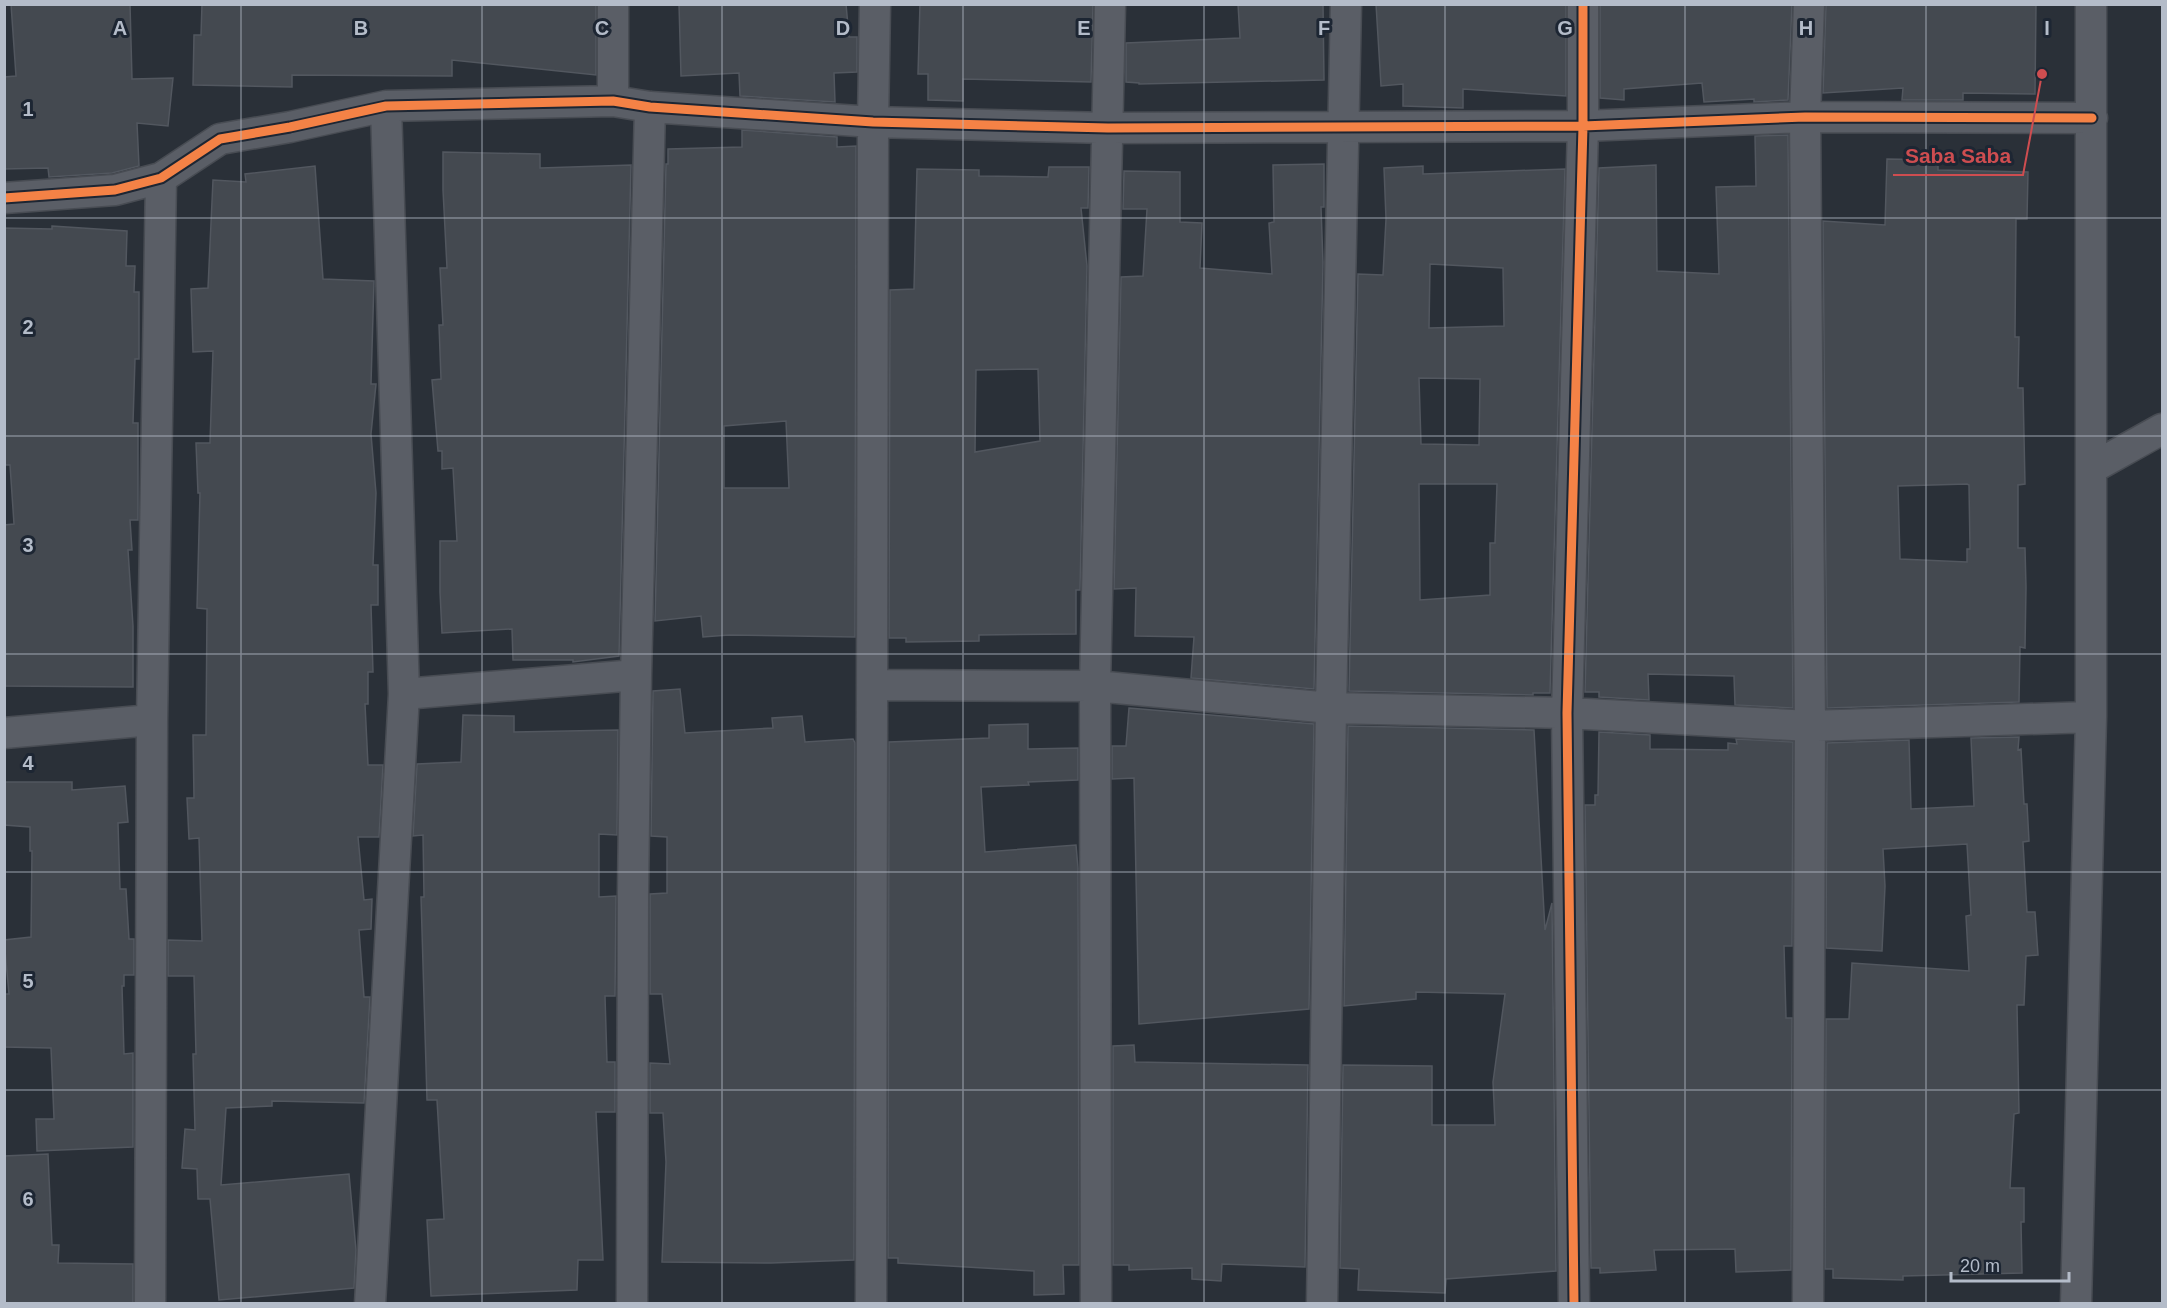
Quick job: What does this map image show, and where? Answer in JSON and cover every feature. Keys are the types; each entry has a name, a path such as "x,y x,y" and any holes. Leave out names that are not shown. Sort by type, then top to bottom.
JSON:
{"street":[{"path":"613,4 613,101"},
{"path":"871,1304 875,4"},
{"path":"1096,1304 1095,686 1110,4"},
{"path":"1322,1304 1331,708 1346,4"},
{"path":"1574,1304 1567,713 1583,126 1583,4"},
{"path":"1808,1304 1810,726 1805,117 1809,4"},
{"path":"2076,1304 2091,717 2091,4"},
{"path":"4,198 115,190 160,178 220,139 290,127 386,106 613,101 650,107 873,122 1108,128 1583,126 1805,117 2092,118"},
{"path":"370,1304 404,694 386,106"},
{"path":"632,1304 636,675 650,107"},
{"path":"150,1304 152,720 160,178"},
{"path":"2092,468 2163,429"},
{"path":"404,694 636,675"},
{"path":"873,685 1095,686 1331,708 1567,713 1810,726 2091,717"},
{"path":"4,733 152,720"}],"building":[{"path":"11,4 130,4 132,79 173,78 168,126 137,123 139,166 112,173 49,177 48,168 4,169 4,77 16,76"},
{"path":"202,4 596,4 596,75 452,60 452,76 292,75 292,87 193,85 194,35 201,35"},
{"path":"679,4 846,4 849,37 857,37 857,72 834,73 835,102 740,96 739,73 681,76"},
{"path":"920,4 1093,4 1091,82 963,79 963,101 928,100 928,74 918,74"},
{"path":"1238,4 1323,4 1324,80 1139,84 1126,82 1126,43 1240,38"},
{"path":"1376,4 1566,4 1566,96 1463,89 1463,108 1403,106 1403,84 1381,86"},
{"path":"1600,4 1792,4 1788,100 1754,102 1754,99 1704,102 1702,83 1624,89 1624,100 1600,98"},
{"path":"1826,4 2036,4 2035,94 1963,93 1963,100 1902,100 1903,88 1823,93"},
{"path":"742,130 837,137 837,147 856,146 855,637 729,635 703,637 701,616 655,621 668,149 742,147","holes":["786,421 789,488 724,488 724,426"]},
{"path":"1788,135 1793,708 1735,705 1734,676 1648,674 1649,700 1599,697 1599,692 1585,692 1599,168 1656,165 1657,271 1719,274 1716,187 1756,186 1755,136"},
{"path":"443,152 540,154 540,168 631,165 619,656 573,662 573,660 513,660 512,629 442,633 440,541 457,541 453,468 442,469 442,451 438,451 432,380 441,379 439,325 443,325 440,268 447,268"},
{"path":"1887,159 1938,160 1938,170 2028,172 2027,219 2016,219 2015,337 2019,337 2018,388 2023,388 2025,484 2018,485 2018,548 2025,548 2026,587 2025,648 2020,647 2019,702 1827,708 1823,221 1885,225","holes":["1969,485 1970,549 1967,549 1967,562 1900,559 1898,486"]},
{"path":"1324,164 1324,207 1321,207 1323,263 1314,689 1191,678 1194,637 1135,636 1136,588 1114,589 1121,277 1143,276 1147,209 1123,209 1124,171 1180,172 1180,222 1202,223 1200,268 1272,274 1269,223 1274,222 1273,165"},
{"path":"315,166 323,279 374,281 371,384 376,384 371,434 376,493 373,565 378,565 378,605 371,605 373,672 368,672 368,704 365,704 368,765 383,765 379,837 358,837 364,900 372,899 371,929 359,930 364,997 370,997 364,1103 272,1101 272,1106 226,1108 221,1185 349,1174 356,1250 354,1288 219,1300 210,1199 198,1199 197,1169 182,1168 185,1129 195,1130 194,976 168,976 168,940 202,941 199,838 189,839 187,798 194,798 193,735 206,735 207,609 197,608 200,493 198,493 196,443 210,443 213,351 193,352 191,289 208,288 213,180 246,182 245,174"},
{"path":"1423,166 1423,174 1565,169 1550,693 1533,693 1533,695 1349,691 1358,274 1383,275 1386,219 1384,168","holes":["1430,264 1503,268 1504,326 1429,328","1419,378 1480,379 1479,445 1421,444","1419,484 1497,484 1495,543 1490,543 1490,595 1420,600"]},
{"path":"1049,167 1089,167 1088,208 1081,208 1087,266 1080,590 1076,590 1076,634 979,635 979,641 906,642 906,638 889,638 890,290 914,289 917,169 979,170 979,176 1048,177","holes":["1038,369 1040,441 975,452 976,370"]},
{"path":"52,226 127,231 126,266 135,266 134,292 139,292 139,359 135,359 133,423 138,423 138,520 130,520 132,550 128,550 133,626 133,687 4,686 4,525 14,524 10,465 4,465 4,228 52,229"},
{"path":"680,689 685,733 773,728 772,718 802,716 805,742 853,739 855,743 854,1260 771,1263 662,1262 666,1162 663,1113 650,1113 650,1063 670,1064 662,994 650,994 650,894 667,893 667,837 651,836 653,691"},
{"path":"1129,708 1314,724 1309,1009 1139,1024 1134,778 1112,779 1112,746 1126,746"},
{"path":"463,715 514,716 514,732 618,730 617,835 599,834 599,897 616,896 615,996 605,996 607,1062 615,1062 615,1112 596,1112 603,1260 578,1260 577,1290 431,1296 427,1220 444,1219 437,1100 427,1100 421,897 424,897 423,835 413,836 417,764 461,762"},
{"path":"1028,724 1028,749 1078,748 1078,780 981,787 985,852 1076,845 1078,868 1079,1265 1063,1265 1064,1294 1034,1295 1034,1271 898,1263 898,1258 888,1258 889,742 989,738 989,725"},
{"path":"1348,726 1534,730 1545,930 1552,903 1556,1271 1446,1279 1445,1293 1358,1290 1359,1269 1340,1268 1343,1065 1432,1066 1432,1125 1495,1125 1493,1082 1505,994 1416,992 1416,999 1344,1006"},
{"path":"1599,732 1650,735 1650,749 1728,750 1728,743 1737,744 1736,739 1793,742 1792,946 1784,946 1786,1018 1792,1018 1791,1270 1736,1272 1735,1249 1654,1250 1656,1270 1600,1273 1600,1268 1591,1268 1585,805 1595,805 1595,795 1598,795"},
{"path":"2019,737 2018,750 2021,749 2029,841 2023,842 2027,912 2035,912 2038,955 2026,956 2024,1005 2017,1005 2019,1113 2014,1114 2010,1188 2024,1188 2024,1222 2021,1222 2022,1273 1903,1276 1903,1280 1833,1278 1833,1269 1825,1269 1826,1019 1849,1019 1852,963 1969,971 1966,916 1971,915 1967,844 1883,849 1885,886 1882,951 1826,948 1827,743 1909,740 1911,809 1974,806 1971,738"},
{"path":"4,782 72,782 72,790 125,786 128,822 118,823 120,889 126,889 129,939 134,939 134,975 124,975 124,986 122,986 124,1054 133,1053 133,1147 37,1151 36,1119 54,1119 51,1048 4,1047 4,994 9,994 4,940 31,937 32,851 30,851 30,827 4,825"},
{"path":"1134,1045 1135,1062 1308,1065 1305,1267 1222,1264 1221,1281 1192,1279 1192,1268 1129,1270 1129,1265 1113,1265 1113,1046"},
{"path":"48,1154 52,1245 59,1245 58,1263 133,1264 133,1304 4,1304 4,1156"}],"cycle path":[{"path":"1574,1304 1567,713 1583,126 1583,4"},
{"path":"4,198 115,190 161,178 220,139 290,127 386,106 613,101 650,107 873,122 1108,128 1583,126 1805,117 2092,118"}],"place":[{"name":"Saba Saba","path":"2042,74"}]}
